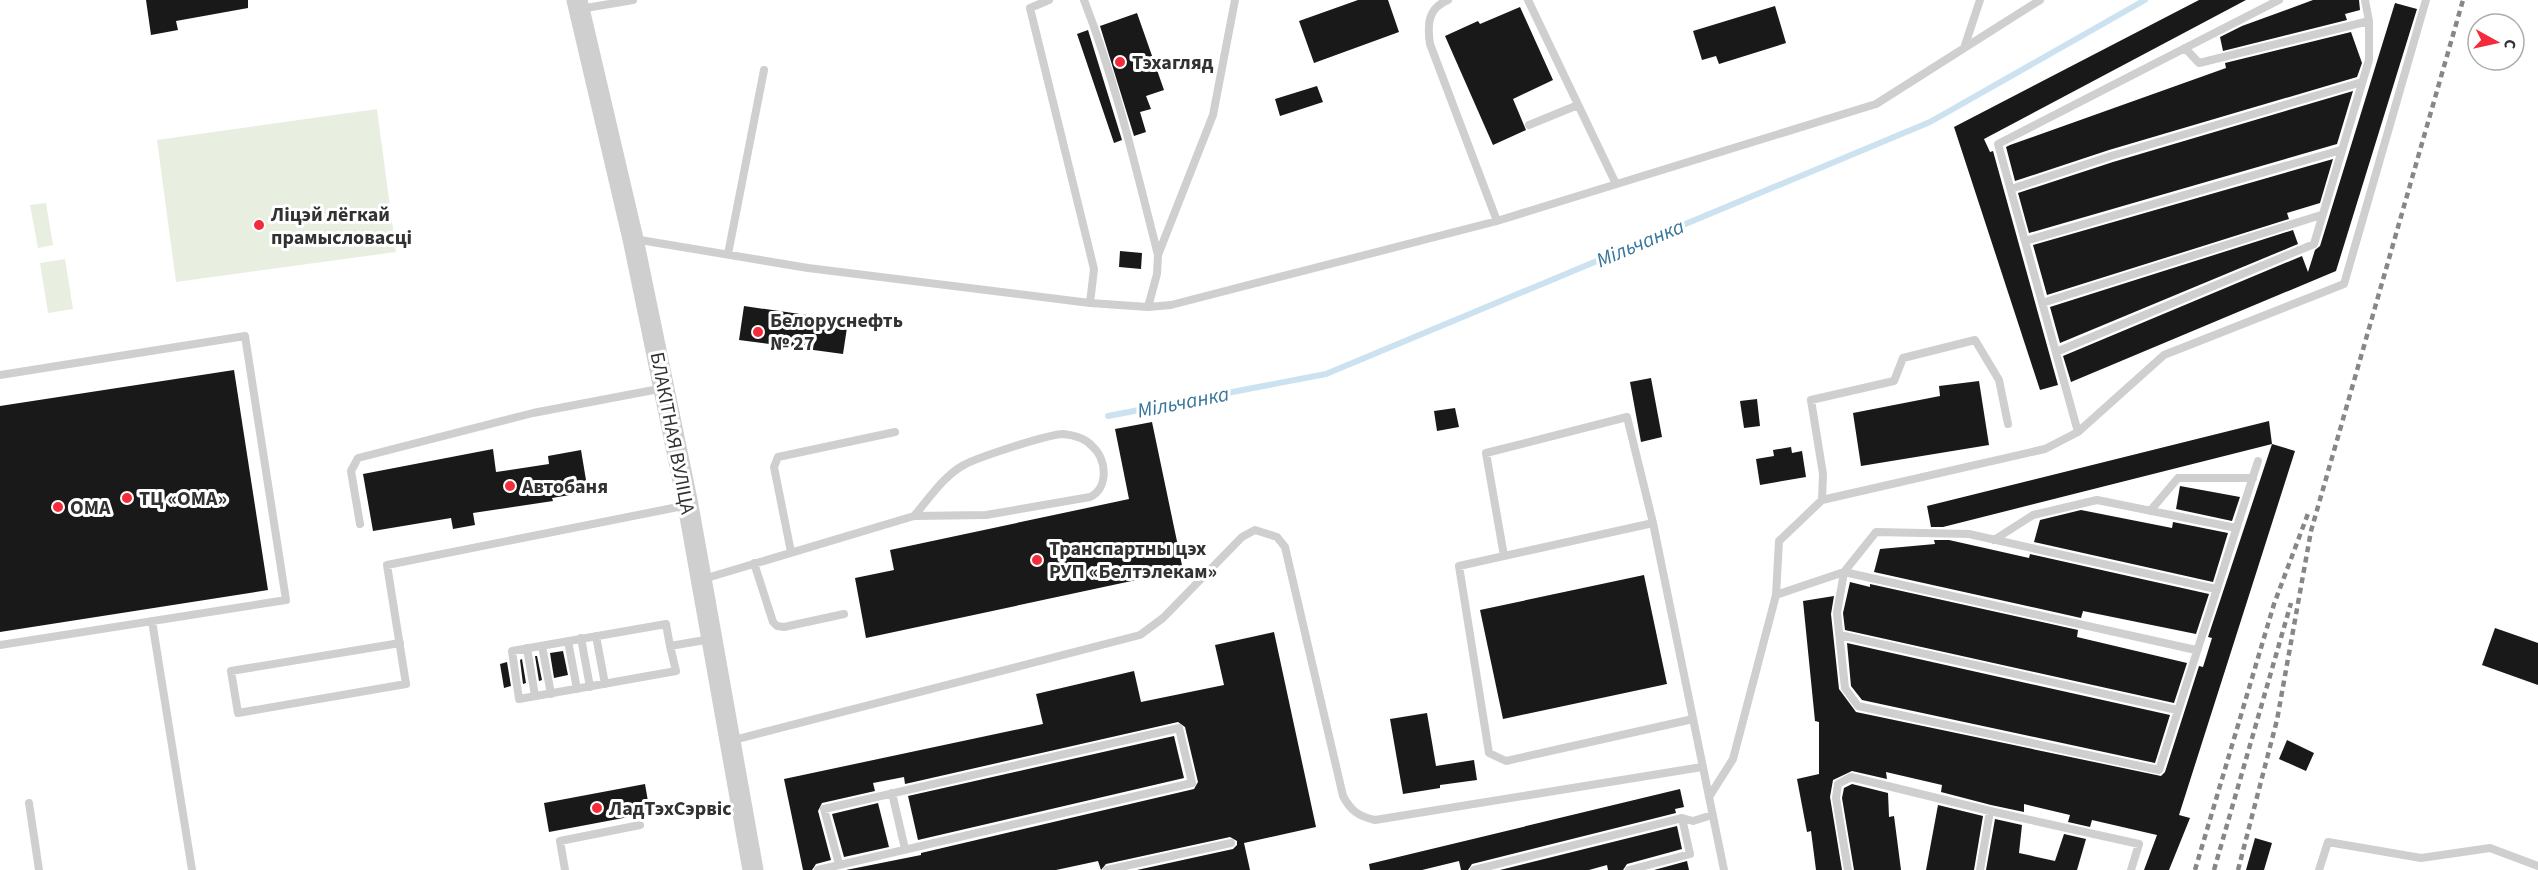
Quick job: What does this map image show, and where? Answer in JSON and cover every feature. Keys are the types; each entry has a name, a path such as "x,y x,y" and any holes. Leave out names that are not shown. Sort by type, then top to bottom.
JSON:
{"street":[{"name":"БЛАКІТНАЯ ВУЛІЦА","path":"578,5 633,239 688,505 753,870"}],"lane":[{"path":"578,5 633,0"},
{"path":"1049,0 1030,8 1094,269 1090,303"},
{"path":"1084,0 1095,28 1128,138 1158,255 1157,274 1148,307"},
{"path":"1158,255 1214,115 1236,0"},
{"path":"1448,0 1438,4 1430,14 1427,28 1430,44 1497,221"},
{"path":"1528,0 1616,184"},
{"path":"1965,45 1980,0"},
{"path":"633,239 808,268 1090,303 1148,307 1171,305 1497,221 1876,104 1965,45 2040,0"},
{"path":"2078,432 1998,144 2279,0"},
{"path":"2056,352 2314,244 2369,60 2369,21 2365,0"},
{"path":"1708,797 1733,759 1776,595 1779,541 1822,500 2045,449 2078,432 2164,355 2344,284 2426,0"},
{"path":"2185,48 2199,63 2369,21"},
{"path":"728,254 764,70"},
{"path":"2011,189 2111,156 2362,82"},
{"path":"1529,125 1578,105"},
{"path":"2025,241 2341,150"},
{"path":"2042,303 2321,215"},
{"path":"0,375 245,336 286,600 0,645"},
{"path":"1822,500 1823,474 1811,400 1894,381 1903,358 1975,340 1999,380 2008,424"},
{"path":"360,524 351,471 358,458 532,413 664,388"},
{"path":"1504,556 1486,453 1627,417 1653,523 1724,870"},
{"path":"791,552 774,466 778,457 895,432"},
{"path":"700,580 914,516 986,515 1090,497 1097,493 1103,484 1101,458 1093,446 1079,438 1062,434 1045,436 963,465 914,516"},
{"path":"2216,589 1969,534 1876,532 1844,572 1837,613 1845,688 1858,706 2159,770 2258,461"},
{"path":"2150,511 2178,478 2253,478"},
{"path":"1994,540 2032,515 2097,500 2236,528"},
{"path":"400,642 231,671 238,713 406,684 400,642 387,565 688,505"},
{"path":"1653,523 1459,566 1489,753 1506,761 1694,719"},
{"path":"730,741 1140,635 1149,631 1163,618 1242,537 1255,530 1277,537 1285,547 1343,796 1350,810 1361,817 1375,820 1702,767"},
{"path":"754,563 772,622 777,626 784,627 844,614"},
{"path":"1776,595 1844,572 2196,650"},
{"path":"152,621 192,870"},
{"path":"666,624 676,671 519,699 512,651 596,636 666,624"},
{"path":"1840,635 2177,711"},
{"path":"596,636 605,684"},
{"path":"581,638 590,687"},
{"path":"670,646 711,639"},
{"path":"568,641 577,689"},
{"path":"542,646 551,694"},
{"path":"526,648 535,696"},
{"path":"818,870 1192,783 1179,728 824,809 838,864"},
{"path":"1848,870 1836,798 1838,784 1851,777 2139,844 2131,870"},
{"path":"892,793 905,849"},
{"path":"29,803 39,870"},
{"path":"1980,870 1990,811"},
{"path":"1474,870 1682,819 1693,821 1712,815"},
{"path":"1629,870 1690,854 1682,819"},
{"path":"565,870 560,841 640,825"},
{"path":"2319,870 2328,842 2421,858 2490,848 2538,866"},
{"path":"1107,870 1144,866 1231,843"}],"green space":[{"path":"377,109 396,252 176,282 157,140"},
{"path":"46,203 53,245 38,248 30,205"},
{"path":"65,259 73,309 48,313 40,263"}],"building":[{"path":"146,0 248,0 248,8 176,21 178,30 151,35"},
{"path":"1358,0 1388,0 1399,32 1314,63 1299,21"},
{"path":"2199,0 2246,0 1984,139 1990,152 1993,151 2058,385 2040,390 1954,127"},
{"path":"2313,0 2359,0 2360,10 2345,14 2347,20 2223,51 2220,37 2242,26"},
{"path":"2395,3 2417,9 2336,271 2071,382 2063,356 2302,256 2308,272 2315,250 2320,246"},
{"path":"1775,6 1786,43 1719,64 1716,56 1702,60 1693,31"},
{"path":"1520,7 1553,80 1513,99 1526,130 1493,145 1445,36 1478,21 1480,24"},
{"path":"1137,13 1164,90 1146,96 1151,109 1140,112 1146,132 1134,136 1100,26"},
{"path":"1088,30 1122,140 1114,143 1077,34"},
{"path":"2351,32 2362,63 2357,77 2109,150 2015,181 2006,147 2010,145 2226,68 2225,63"},
{"path":"1317,86 1323,102 1280,116 1275,99"},
{"path":"2353,91 2337,144 2029,233 2018,193 2113,162"},
{"path":"2333,159 2320,203 2287,213 2289,219 2047,295 2033,245"},
{"path":"2293,230 2298,244 2060,343 2050,307"},
{"path":"1120,251 1142,253 1141,269 1119,267"},
{"path":"744,306 848,321 843,354 739,340"},
{"name":"ТЦ «ОМА»","path":"234,370 268,590 0,632 0,406"},
{"path":"1651,378 1662,437 1641,442 1630,382"},
{"path":"1979,381 1989,445 1861,466 1853,413 1940,396 1939,386"},
{"path":"1757,399 1760,426 1744,428 1740,401"},
{"path":"1455,408 1459,427 1437,431 1434,411"},
{"path":"2269,421 2272,444 1943,527 1931,527 1927,506"},
{"name":"Транспартны цэх РУП «Белтэлекам»","path":"1152,422 1183,570 866,638 855,578 894,570 890,550 1129,499 1115,429"},
{"path":"2272,444 2295,451 2179,815 2190,818 2169,870 2144,870 2157,835 2092,820 2090,827 2068,822 2070,815 2024,804 2024,812 1991,805 1941,792 1942,785 1886,772 1887,779 1852,771 1833,780 1830,797 1842,870 1816,870 1811,831 1807,832 1797,779 1819,774 1819,722 1815,721 1803,601 1834,596 1831,614 1839,689 1856,712 2161,776 2165,772 2199,666 2203,667 2212,638 2208,637"},
{"path":"1791,447 1792,453 1802,451 1806,477 1760,485 1756,459 1774,456 1773,450"},
{"path":"493,449 496,472 549,464 548,456 581,450 588,492 552,498 553,501 473,513 475,525 453,529 451,518 373,531 363,474"},
{"path":"2180,486 2240,497 2232,521 2176,509"},
{"path":"2081,510 2172,528 2173,522 2228,533 2213,582 2034,542 2040,520"},
{"path":"1934,540 1949,540 2029,558 2030,554 2209,594 2196,634 2083,611 2081,618 1874,572 1880,549 1935,544"},
{"path":"1644,575 1667,684 1503,719 1480,610"},
{"path":"1850,582 1870,587 1870,584 2078,630 2077,637 2187,663 2174,703 1845,630 1843,613"},
{"path":"2495,628 2538,643 2538,685 2482,665"},
{"path":"1274,632 1316,827 1244,843 1250,870 1137,870 1233,849 1237,841 1230,837 1106,864 1101,870 1098,861 1056,870 846,870 921,855 921,853 1194,789 1198,782 1185,727 1178,722 905,784 904,777 873,783 875,791 822,803 818,811 831,860 816,864 812,870 803,870 784,779 1043,724 1036,694 1134,671 1141,702 1224,685 1215,645"},
{"path":"1847,643 2170,715 2155,763 1862,700 1851,686"},
{"path":"563,651 568,675 554,678 550,653"},
{"path":"535,656 537,656 542,680 539,681"},
{"path":"522,659 526,683 523,684 520,660"},
{"path":"507,662 511,686 504,688 500,664"},
{"path":"1427,713 1436,766 1474,760 1477,780 1440,785 1440,788 1403,794 1390,719"},
{"path":"1174,736 1184,778 918,840 908,796"},
{"path":"2287,740 2314,753 2306,771 2279,759"},
{"name":"ЛадТэхСэрвіс","path":"645,784 650,813 549,832 544,803"},
{"path":"1852,784 1888,793 1889,817 1894,816 1901,870 1854,870 1842,798 1844,788"},
{"path":"1680,789 1684,807 1675,809 1676,813 1472,864 1468,870 1461,870 1459,861 1422,870 1370,870 1369,864"},
{"path":"878,803 889,847 844,857 832,814"},
{"path":"1938,805 1983,816 1974,870 1926,870"},
{"path":"1995,819 2022,825 2019,853 2055,861 2064,834 2086,839 2077,870 1986,870"},
{"path":"1677,826 1682,849 1627,864 1623,870 1608,870 1607,865 1589,870 1500,870"},
{"path":"2255,838 2272,843 2264,870 2246,870"},
{"path":"1687,861 1689,870 1654,870"}],"waterway":[{"name":"Мільчанка","path":"1108,416 1326,374 1930,122 2145,0"}],"railway":[{"path":"2238,870 2277,720 2311,531 2463,0"},
{"path":"2195,870 2274,604 2309,511"},
{"path":"2214,870 2291,603"}],"place":[{"name":"Тэхагляд","path":"1120,62"},
{"name":"Ліцэй лёгкай прамысловасці","path":"259,225"},
{"name":"Белоруснефть № 27","path":"758,332"},
{"name":"Автобаня","path":"510,486"},
{"name":"ТЦ «ОМА»","path":"127,498"},
{"name":"ОМА","path":"58,507"},
{"name":"Транспартны цэх РУП «Белтэлекам»","path":"1037,560"},
{"name":"ЛадТэхСэрвіс","path":"597,808"}]}
